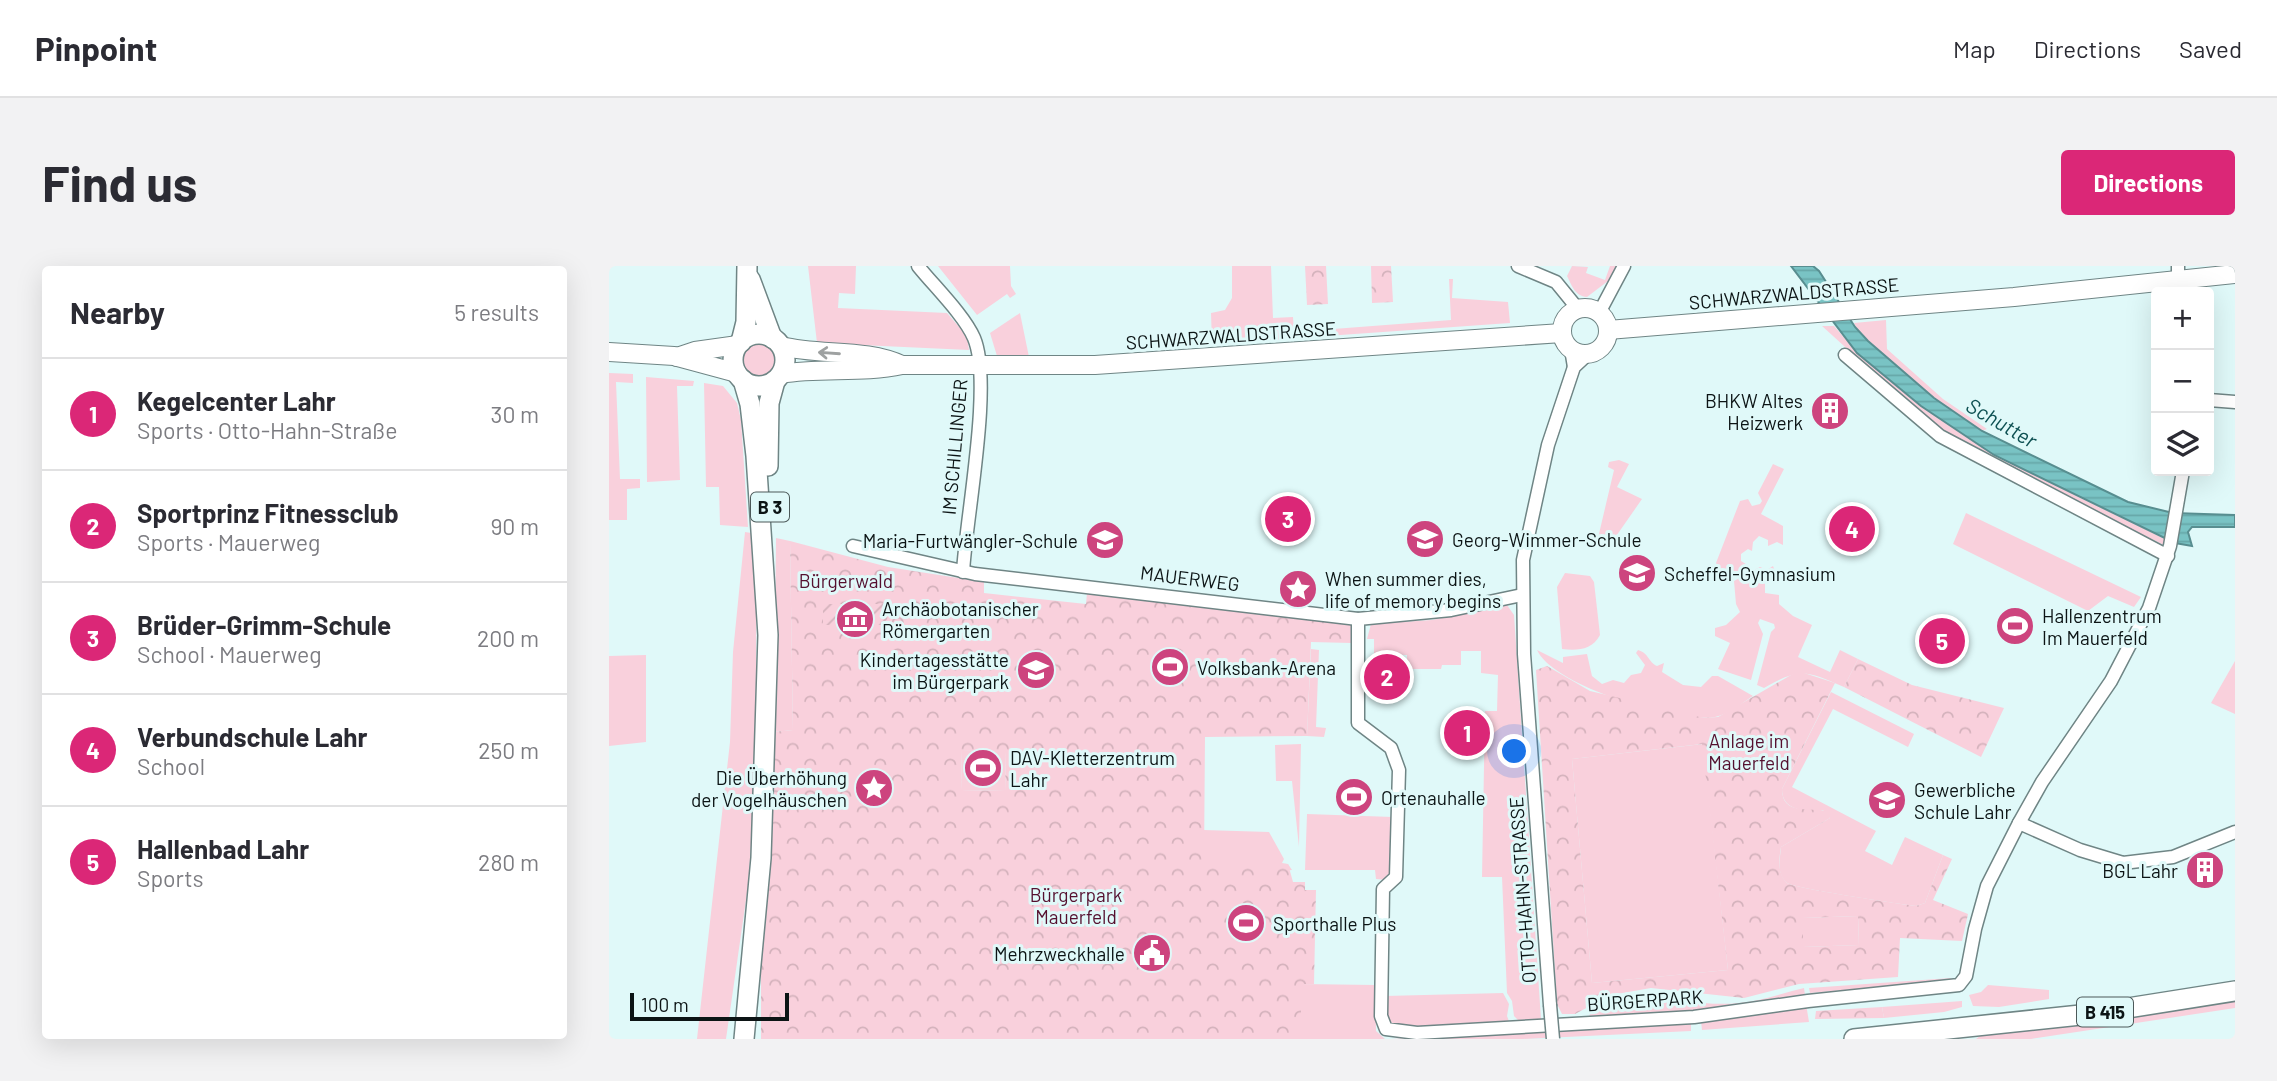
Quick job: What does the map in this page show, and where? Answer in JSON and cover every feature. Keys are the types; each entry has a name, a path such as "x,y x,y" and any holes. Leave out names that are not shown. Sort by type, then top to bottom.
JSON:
{"main road":[{"path":"747,269 785,360 778,377 755,386 740,376 734,359 746,322 747,269"},
{"path":"739,344 752,335 776,342"},
{"name":"B 3","path":"740,376 750,404 756,456 768,635"},
{"name":"B 3","path":"744,1039 761,858 768,635 774,582 768,456 769,403 778,377"},
{"name":"B 415","path":"1854,1039 1971,1033 2235,991"}],"street":[{"name":"IM SCHILLINGER","path":"918,266 972,334 981,367 963,572"},
{"path":"1518,266 1556,282 1578,309"},
{"path":"1599,313 1624,266"},
{"name":"SCHWARZWALDSTRASSE","path":"1608,330 2235,274"},
{"path":"1578,309 1593,309 1599,313 1608,330 1600,348 1580,352 1562,333 1566,318 1578,309"},
{"name":"SCHWARZWALDSTRASSE","path":"778,377 800,370 881,370 902,365 1098,365 1562,333"},
{"name":"SCHWARZWALDSTRASSE","path":"776,342 802,351 886,358 902,365"},
{"path":"677,357 695,351 739,344"},
{"path":"609,352 677,357 740,376"},
{"name":"OTTO-HAHN-STRASSE","path":"1553,1039 1522,594 1524,541 1534,498 1580,352"},
{"path":"1845,355 1940,436 2169,551"},
{"path":"2214,400 2235,402"},
{"path":"2182,476 2169,551 2149,608 2111,681 2042,782 2019,823 2080,850 2123,863 2173,857 2235,832"},
{"name":"MAUERWEG","path":"853,546 963,572 1358,619 1451,610 1522,594"},
{"name":"BÜRGERPARK","path":"1358,619 1357,723 1391,748 1399,770 1396,877 1383,887 1383,1023 1389,1031 1417,1033 1694,1017 1963,982 1987,886 2019,823"}],"green space":[{"path":"808,266 856,266 855,294 839,293 838,308 947,313 967,336 969,350 817,343"},
{"path":"938,266 1010,266 1011,286 1016,294 1010,298 1007,294 977,315"},
{"path":"1232,266 1271,266 1273,318 1293,317 1294,332 1451,320 1449,279 1453,279 1452,298 1508,302 1510,323 1212,344 1211,313 1225,310 1232,298"},
{"path":"1305,266 1326,266 1328,304 1307,305"},
{"path":"1371,266 1391,266 1393,302 1372,303"},
{"path":"1572,266 1588,267 1586,273 1605,280 1610,266 1618,266 1608,281 1587,297 1577,293 1567,276"},
{"path":"1020,313 1029,357 997,356 990,333"},
{"path":"1886,320 1887,349 1943,399 1987,429 1982,431 1892,366 1862,336 1854,323"},
{"path":"1822,326 1834,326 1869,362 1947,423 2032,473 2167,540 2166,546 2073,501 1948,433 1898,395"},
{"path":"759,343 772,349 778,362 772,375 759,381 746,375 740,362 746,349"},
{"path":"609,373 633,374 633,383 616,382 620,479 640,479 640,488 627,489 627,520 609,520"},
{"path":"646,377 694,381 693,386 677,386 680,480 647,482"},
{"path":"704,383 723,386 737,403 741,420 748,527 720,525 719,487 706,487"},
{"path":"1619,460 1629,464 1617,487 1642,499 1612,542 1598,538 1614,470 1608,467 1609,462"},
{"path":"1773,464 1784,469 1761,514 1783,526 1783,545 1777,542 1768,546 1768,540 1759,536 1753,542 1752,551 1748,549 1741,554 1741,561 1749,566 1732,578 1724,576 1716,563 1740,501 1748,499 1752,506 1760,504 1762,501 1758,493"},
{"path":"1966,513 2141,597 2134,607 2108,596 2088,611 1953,544"},
{"path":"745,532 757,534 755,794 748,886 726,1039 697,1039 730,742 733,652"},
{"path":"776,538 790,541 793,730 774,732"},
{"name":"Bürgerpark Mauerfeld","path":"790,541 888,567 984,582 984,593 1086,604 1087,593 1351,621 1351,643 1311,642 1307,736 1205,737 1204,863 1288,864 1293,882 1305,882 1305,890 1316,890 1314,984 1301,984 1301,1039 761,1039 761,953 773,732 793,730","holes":["962,750 1006,752 1005,791 961,790"]},
{"path":"1773,566 1777,576 1765,583 1765,593 1779,595 1779,604 1793,616 1812,625 1798,657 1830,672 1840,650 1858,659 1844,687 1821,677 1804,674 1787,677 1764,688 1757,685 1771,632 1775,628 1774,624 1760,619 1758,623 1763,634 1751,680 1718,669 1730,643 1715,636 1715,628 1726,625 1740,612 1736,604 1734,581 1760,567 1767,570"},
{"path":"1565,573 1590,576 1594,582 1600,635 1593,644 1573,650 1562,649 1557,587"},
{"name":"Archäobotanischer Römergarten","path":"823,604 888,604 887,625 823,625"},
{"path":"1507,605 1514,615 1541,1019 1518,1020 1514,1016 1512,1001 1507,993 1502,877 1482,877 1485,711 1497,711 1498,675 1481,673 1481,651 1461,651 1461,665 1442,665 1441,669 1407,669 1407,655 1374,654 1374,639 1367,639 1371,624 1432,620"},
{"path":"1311,649 1319,650 1316,727 1326,728 1324,737 1307,736"},
{"path":"1537,650 1563,663 1563,657 1587,654 1592,676 1602,684 1613,680 1624,683 1631,675 1641,673 1645,665 1636,653 1638,650 1657,666 1664,663 1662,672 1683,685 1701,687 1712,676 1718,676 1753,696 1720,716 1698,718 1674,715 1619,700 1591,689 1548,664"},
{"path":"646,655 646,742 609,746 609,656"},
{"path":"1858,659 1912,685 2004,708 1981,757 1844,687"},
{"path":"2235,661 2235,714 2211,703"},
{"name":"Anlage im Mauerfeld","path":"1547,666 1590,691 1704,718 1718,717 1798,671 1835,683 1782,789 1783,798 1792,807 1827,811 1830,818 1781,847 1779,861 1782,875 1787,883 1794,885 1916,906 1925,903 1943,855 1952,859 1933,900 1968,914 1962,941 1900,938 1898,977 1799,984 1744,998 1651,988 1611,995 1575,1014 1562,1014 1557,1004 1536,670","holes":["1702,744 1728,970 1592,983 1572,759","1858,916 1859,945 1803,947 1803,918"]},
{"path":"1831,692 1914,734 1908,747 1833,709 1792,787 1876,831 1865,851 1892,865 1905,837 1943,855 1925,903 1916,906 1847,896 1787,883 1781,875 1781,847 1830,818 1823,810 1803,810 1790,806 1783,797 1782,789"},
{"path":"1301,744 1299,847 1292,781 1276,781 1275,745"},
{"path":"1703,744 1728,970 1592,983 1572,759"},
{"name":"DAV-Kletterzentrum Lahr","path":"962,750 1006,751 1005,791 961,790"},
{"path":"1307,814 1393,817 1392,875 1388,880 1376,879 1375,870 1305,870"},
{"path":"1204,830 1269,832 1284,859 1282,863 1288,864 1292,870 1203,880"},
{"path":"1858,916 1859,945 1803,947 1802,918"},
{"path":"1951,978 1950,981 1810,993 1809,988"},
{"path":"1301,984 1375,985 1376,1031 1385,1039 1301,1039"},
{"path":"1988,985 2049,990 2049,999 1999,1007 1973,1006 1969,995 1981,992"},
{"path":"1804,988 1805,995 1709,1011 1589,1018 1590,1013 1610,1003 1629,998 1739,1003"},
{"path":"1503,993 1509,1004 1507,1016 1510,1024 1400,1028 1386,1019 1385,996"},
{"path":"2235,998 2235,1008 2031,1039 1976,1039 1981,1035"},
{"path":"1962,1001 1962,1007 1944,1012 1884,1018 1882,1007"},
{"path":"1806,1004 1809,1022 1702,1030 1701,1021"},
{"path":"1882,1007 1884,1018 1815,1019 1816,1011"},
{"path":"1691,1021 1691,1031 1523,1039 1391,1039"}],"water":[{"name":"Schutter","path":"1791,266 1813,266 1819,271 1855,327 1868,341 1934,398 1982,431 2128,502 2173,513 2235,515 2235,527 2192,527 2188,532 2192,546 2175,543 1994,455 1921,406 1857,353"}],"place":[{"name":"BHKW Altes Heizwerk","path":"1830,411"},
{"name":"Brüder-Grimm-Schule","path":"1288,519"},
{"name":"Verbundschule Lahr","path":"1852,529"},
{"name":"Georg-Wimmer-Schule","path":"1425,539"},
{"name":"Maria-Furtwängler-Schule","path":"1105,540"},
{"name":"Scheffel-Gymnasium","path":"1637,573"},
{"name":"When summer dies, life of memory begins","path":"1298,589"},
{"name":"Archäobotanischer Römergarten","path":"855,619"},
{"name":"Hallenzentrum Im Mauerfeld","path":"2015,626"},
{"name":"Hallenbad Lahr","path":"1942,641"},
{"name":"Volksbank-Arena","path":"1170,667"},
{"name":"Kindertagesstätte im Bürgerpark","path":"1036,670"},
{"name":"Sportprinz Fitnessclub","path":"1387,677"},
{"name":"Kegelcenter Lahr","path":"1467,733"},
{"name":"DAV-Kletterzentrum Lahr","path":"983,768"},
{"name":"Die Überhöhung der Vogelhäuschen","path":"874,788"},
{"name":"Ortenauhalle","path":"1354,797"},
{"name":"Gewerbliche Schule Lahr","path":"1887,800"},
{"name":"BGL Lahr","path":"2205,870"},
{"name":"Sporthalle Plus","path":"1246,923"},
{"name":"Mehrzweckhalle","path":"1152,953"}],"park label":[{"name":"Bürgerwald","path":"846,580"}]}
